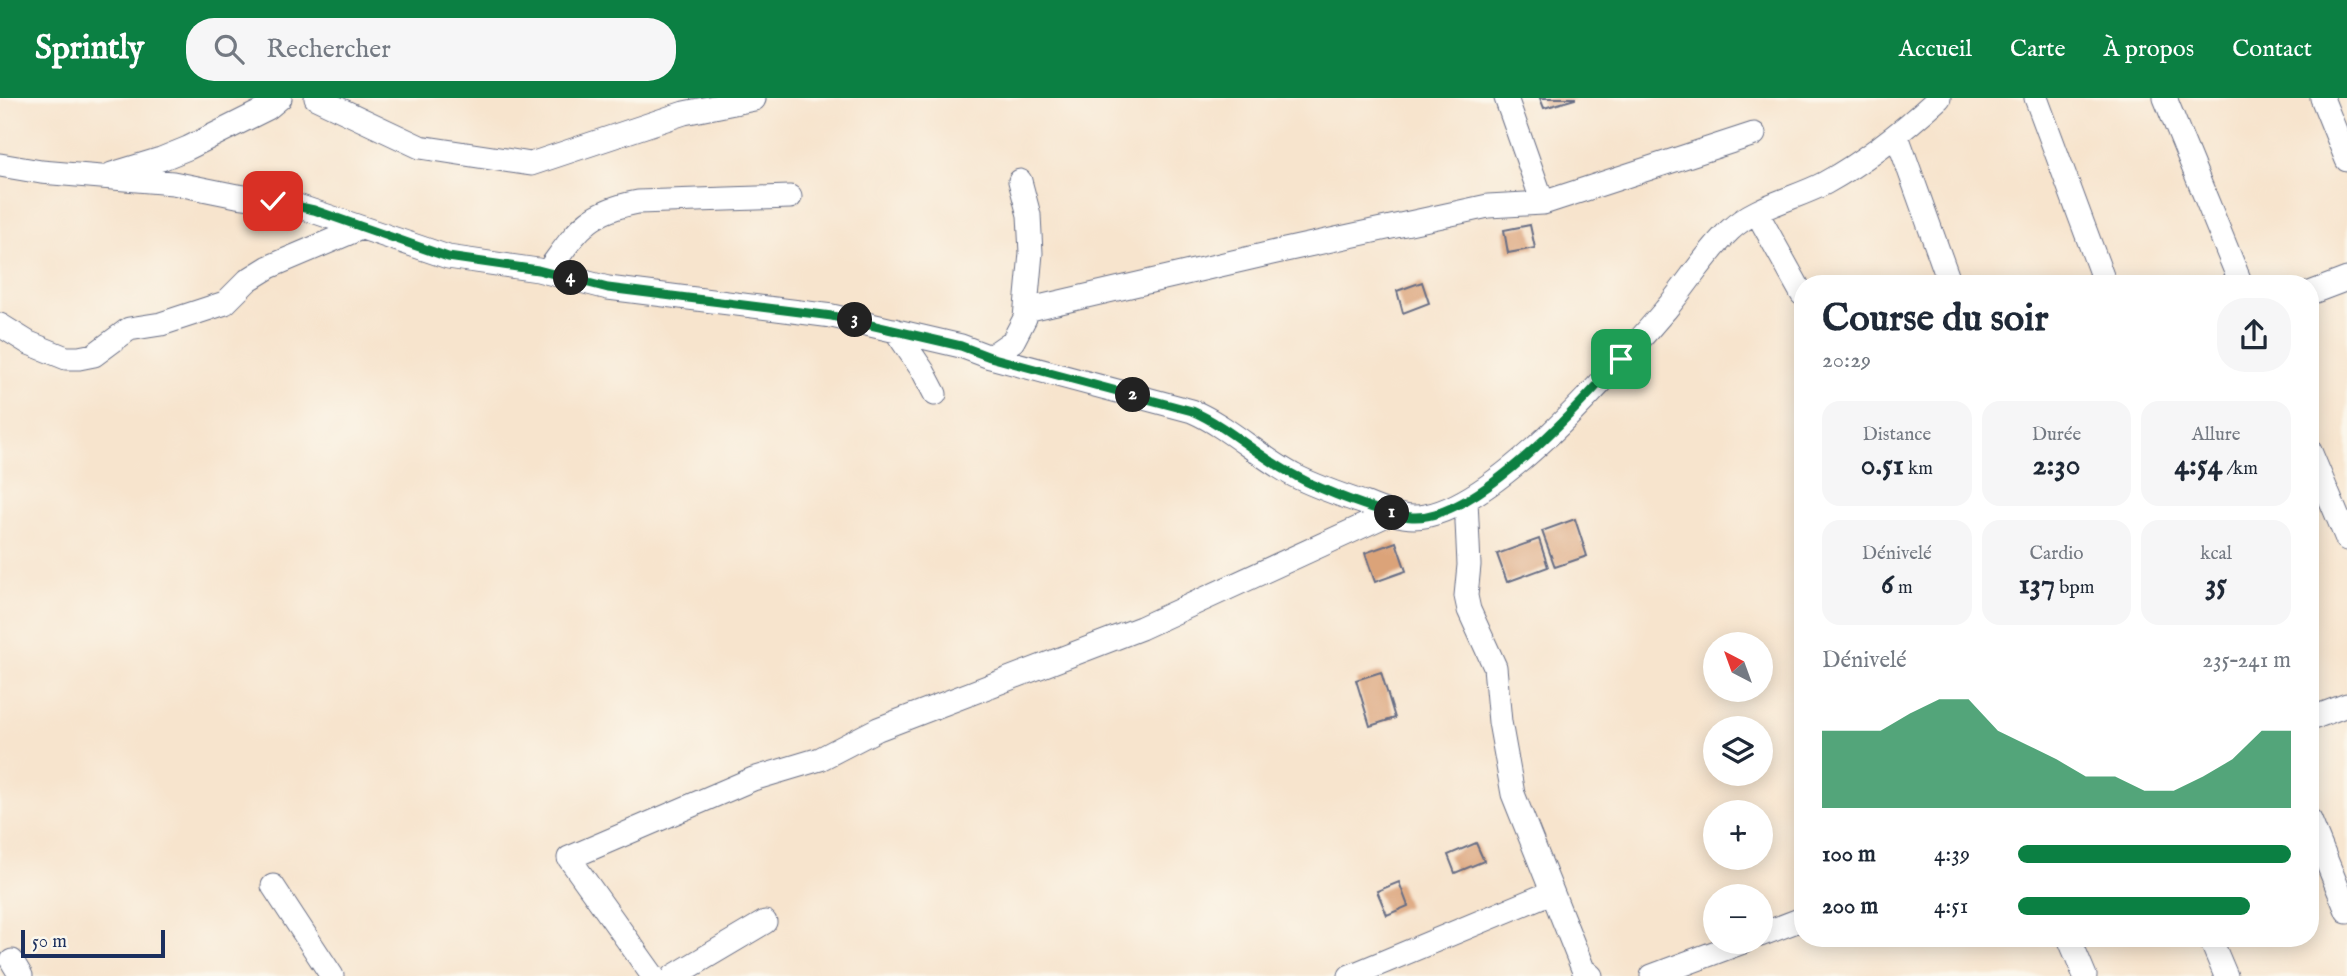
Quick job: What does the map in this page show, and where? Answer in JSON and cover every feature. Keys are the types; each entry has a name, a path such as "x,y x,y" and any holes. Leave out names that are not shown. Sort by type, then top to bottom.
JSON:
{"street":[{"path":"102,177 188,148 268,108 280,98"},
{"path":"316,98 420,147 531,164 684,113 754,99"},
{"path":"1506,98 1543,203"},
{"path":"0,165 41,172 173,183 289,203 448,257 547,272 608,288 832,316 961,346 990,357 1192,411 1215,423 1294,476 1391,513 1412,517 1429,516 1466,500 1531,451 1575,411 1667,308 1731,229 1757,213 1823,184 1897,136 1939,98"},
{"path":"2036,98 2102,275"},
{"path":"2165,98 2237,275"},
{"path":"2322,98 2347,160"},
{"path":"1026,310 1488,206 1543,203 1754,134"},
{"path":"1897,136 1947,275"},
{"path":"990,357 1013,341 1025,318 1031,253 1029,215 1020,181"},
{"path":"547,272 582,226 597,214 613,207 638,202 790,197"},
{"path":"1757,213 1794,280"},
{"path":"0,325 29,343 66,358 94,355 129,329 161,324 225,303 248,280 269,267 361,228"},
{"path":"2319,290 2347,279"},
{"path":"895,330 935,394"},
{"path":"2319,472 2347,539"},
{"path":"1466,500 1469,565 1466,596 1469,610 1495,667 1500,722 1513,794 1583,969 1591,976"},
{"path":"653,976 569,858 753,779 820,759 878,729 1141,628 1391,513"},
{"path":"2319,716 2347,705"},
{"path":"2319,842 2347,911"},
{"path":"273,886 332,976"},
{"path":"1350,976 1552,892"},
{"path":"674,976 765,922"},
{"path":"1773,930 1794,922"},
{"path":"2073,947 2085,976"},
{"path":"2214,947 2226,976"},
{"path":"1651,976 1711,954"}],"building":[{"path":"1540,98 1575,98 1575,99 1544,108"},
{"path":"1530,225 1535,248 1508,253 1504,230"},
{"path":"1422,282 1429,303 1403,313 1397,291"},
{"path":"1575,519 1587,556 1555,567 1542,531"},
{"path":"1539,539 1548,567 1507,582 1497,554"},
{"path":"1396,542 1406,571 1375,582 1365,553"},
{"path":"1381,672 1395,718 1370,726 1356,680"},
{"path":"1476,843 1484,861 1455,873 1448,855"},
{"path":"1399,882 1408,906 1387,915 1377,891"}],"route":[{"path":"273,201 314,210 448,257 538,270 608,288 851,319 961,346 990,357 1192,411 1215,423 1294,476 1391,513 1412,517 1429,516 1447,510 1492,483 1575,411 1621,359"}]}
